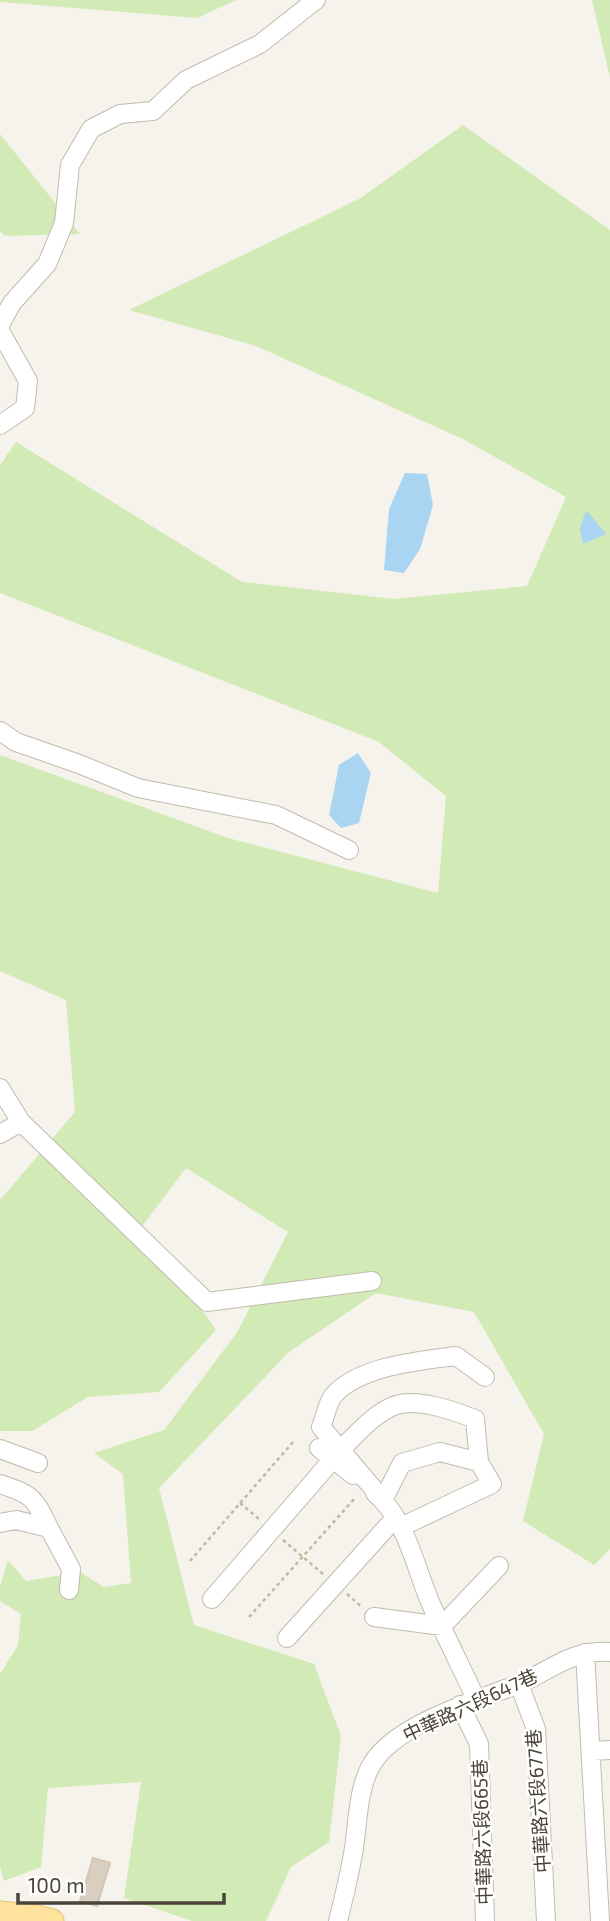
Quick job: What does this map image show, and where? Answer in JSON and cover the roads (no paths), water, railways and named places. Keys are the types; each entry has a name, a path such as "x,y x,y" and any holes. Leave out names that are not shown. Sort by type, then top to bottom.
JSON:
{"main road":[{"path":"0,1913 52,1921"}],"street":[{"path":"0,425 25,408 28,382 0,328 12,303 47,264 64,223 70,165 91,129 120,114 153,111 186,80 260,44 316,0"},
{"path":"0,731 16,742 138,788 276,815 349,850"},
{"path":"0,1088 21,1122 207,1302 372,1281"},
{"path":"0,1134 21,1122"},
{"name":"中華路六段665巷","path":"485,1377 456,1356 406,1363 352,1380 332,1398 321,1427 331,1452 383,1500 398,1522 442,1626 468,1702 479,1744 485,1921"},
{"path":"212,1599 272,1530 331,1452 374,1417 397,1405 438,1406 475,1419 479,1462 492,1484 398,1522 335,1584 287,1638"},
{"path":"0,1449 38,1463"},
{"path":"383,1500 402,1463 440,1452 479,1462"},
{"path":"0,1484 36,1500 71,1569 69,1590"},
{"path":"0,1523 16,1520 48,1528"},
{"path":"374,1617 442,1626 499,1566"},
{"name":"中華路六段647巷","path":"338,1921 348,1882 362,1792 371,1765 385,1747 468,1702 519,1684 571,1656 610,1652"},
{"path":"585,1653 601,1751 600,1921"},
{"name":"中華路六段677巷","path":"519,1684 536,1729 546,1921"}],"water":[{"path":"405,473 427,474 433,505 420,549 404,573 384,570 389,509"},
{"path":"586,510 606,534 583,544 580,529"},
{"path":"358,753 371,773 359,823 341,828 329,815 339,765"}]}
